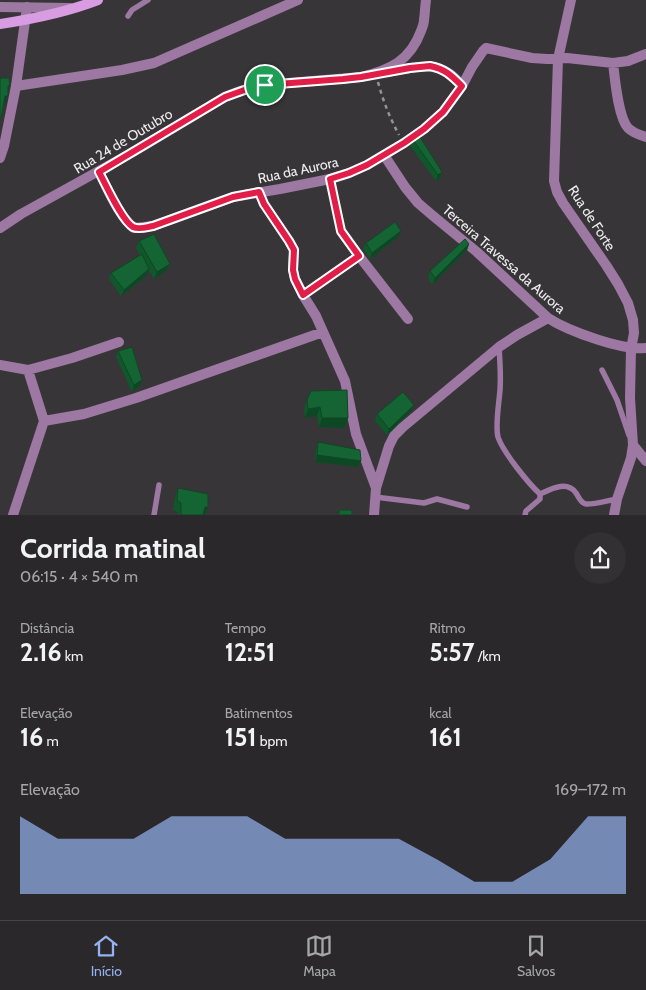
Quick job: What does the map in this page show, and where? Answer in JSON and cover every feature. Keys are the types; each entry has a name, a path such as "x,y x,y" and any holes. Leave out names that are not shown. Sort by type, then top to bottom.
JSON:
{"main road":[{"path":"0,24 26,20 98,0"}],"street":[{"path":"16,86 122,70 154,63 298,0"},
{"name":"Rua 24 de Outubro","path":"0,228 21,214 99,172 225,97 265,85 343,79 376,74 400,62 418,40 424,22 426,0"},
{"name":"Rua de Forte","path":"571,0 558,59 554,181 563,203 606,264 628,303 633,320 634,333 631,349 630,413 633,445"},
{"path":"0,7 74,8"},
{"path":"0,158 16,86 27,7"},
{"name":"Rua da Aurora","path":"99,172 128,223 134,228 153,226 233,197 330,179 349,173 384,155 424,129 443,112 486,48 532,58 558,59"},
{"path":"558,59 567,58 613,63 628,61 646,54"},
{"path":"613,63 623,120 628,128 646,137"},
{"path":"376,74 430,66 446,71 462,86"},
{"name":"Terceira Travessa da Aurora","path":"384,155 418,203 477,252 548,318 572,330 631,349"},
{"path":"259,192 264,204 294,250 293,270 295,279 316,316 345,381 356,434 376,493"},
{"path":"341,231 408,318"},
{"path":"303,295 359,256"},
{"path":"374,515 376,493 389,446 394,436 402,427 500,347 548,318"},
{"path":"44,422 84,414 136,398 323,332"},
{"path":"0,365 28,370 119,342"},
{"path":"631,349 646,348"},
{"path":"13,515 44,422 28,370"},
{"path":"633,445 646,461"},
{"path":"614,515 633,445"}],"lane":[{"path":"128,16 132,10 148,0"},
{"path":"500,347 498,437 520,472 540,494"},
{"path":"602,370 617,400 633,445"},
{"path":"154,515 159,485"},
{"path":"540,494 556,486 564,486 576,492 581,501 586,504 617,499"},
{"path":"376,493 424,503 436,499 467,507"},
{"path":"524,515 540,499 540,494"}],"path":[{"path":"376,74 391,120 404,143"},
{"path":"330,179 341,231"}],"building":[{"path":"0,78 9,78 10,86 8,86 8,96 5,96 1,118 0,118"},
{"path":"417,132 442,172 438,175 411,137"},
{"path":"395,222 401,231 372,253 366,243"},
{"path":"154,234 170,264 157,272 139,241"},
{"path":"465,239 469,244 435,278 430,271"},
{"path":"142,254 149,269 124,290 111,273"},
{"path":"132,347 142,380 134,385 118,351"},
{"path":"347,390 348,418 322,418 320,407 308,409 307,400 311,391"},
{"path":"403,392 414,405 389,429 377,414"},
{"path":"318,442 360,450 361,461 317,455"},
{"path":"178,488 208,494 208,507 205,507 203,515 181,515 181,503 177,501"},
{"path":"339,510 352,510 352,515 339,515"}],"route":[{"path":"430,66 441,68 462,86 443,112 424,129 367,165 330,179 341,231 359,256 303,295 293,270 294,250 269,213 259,192 233,197 153,226 134,228 122,215 99,172 225,97 265,85 361,77 430,66"}]}
